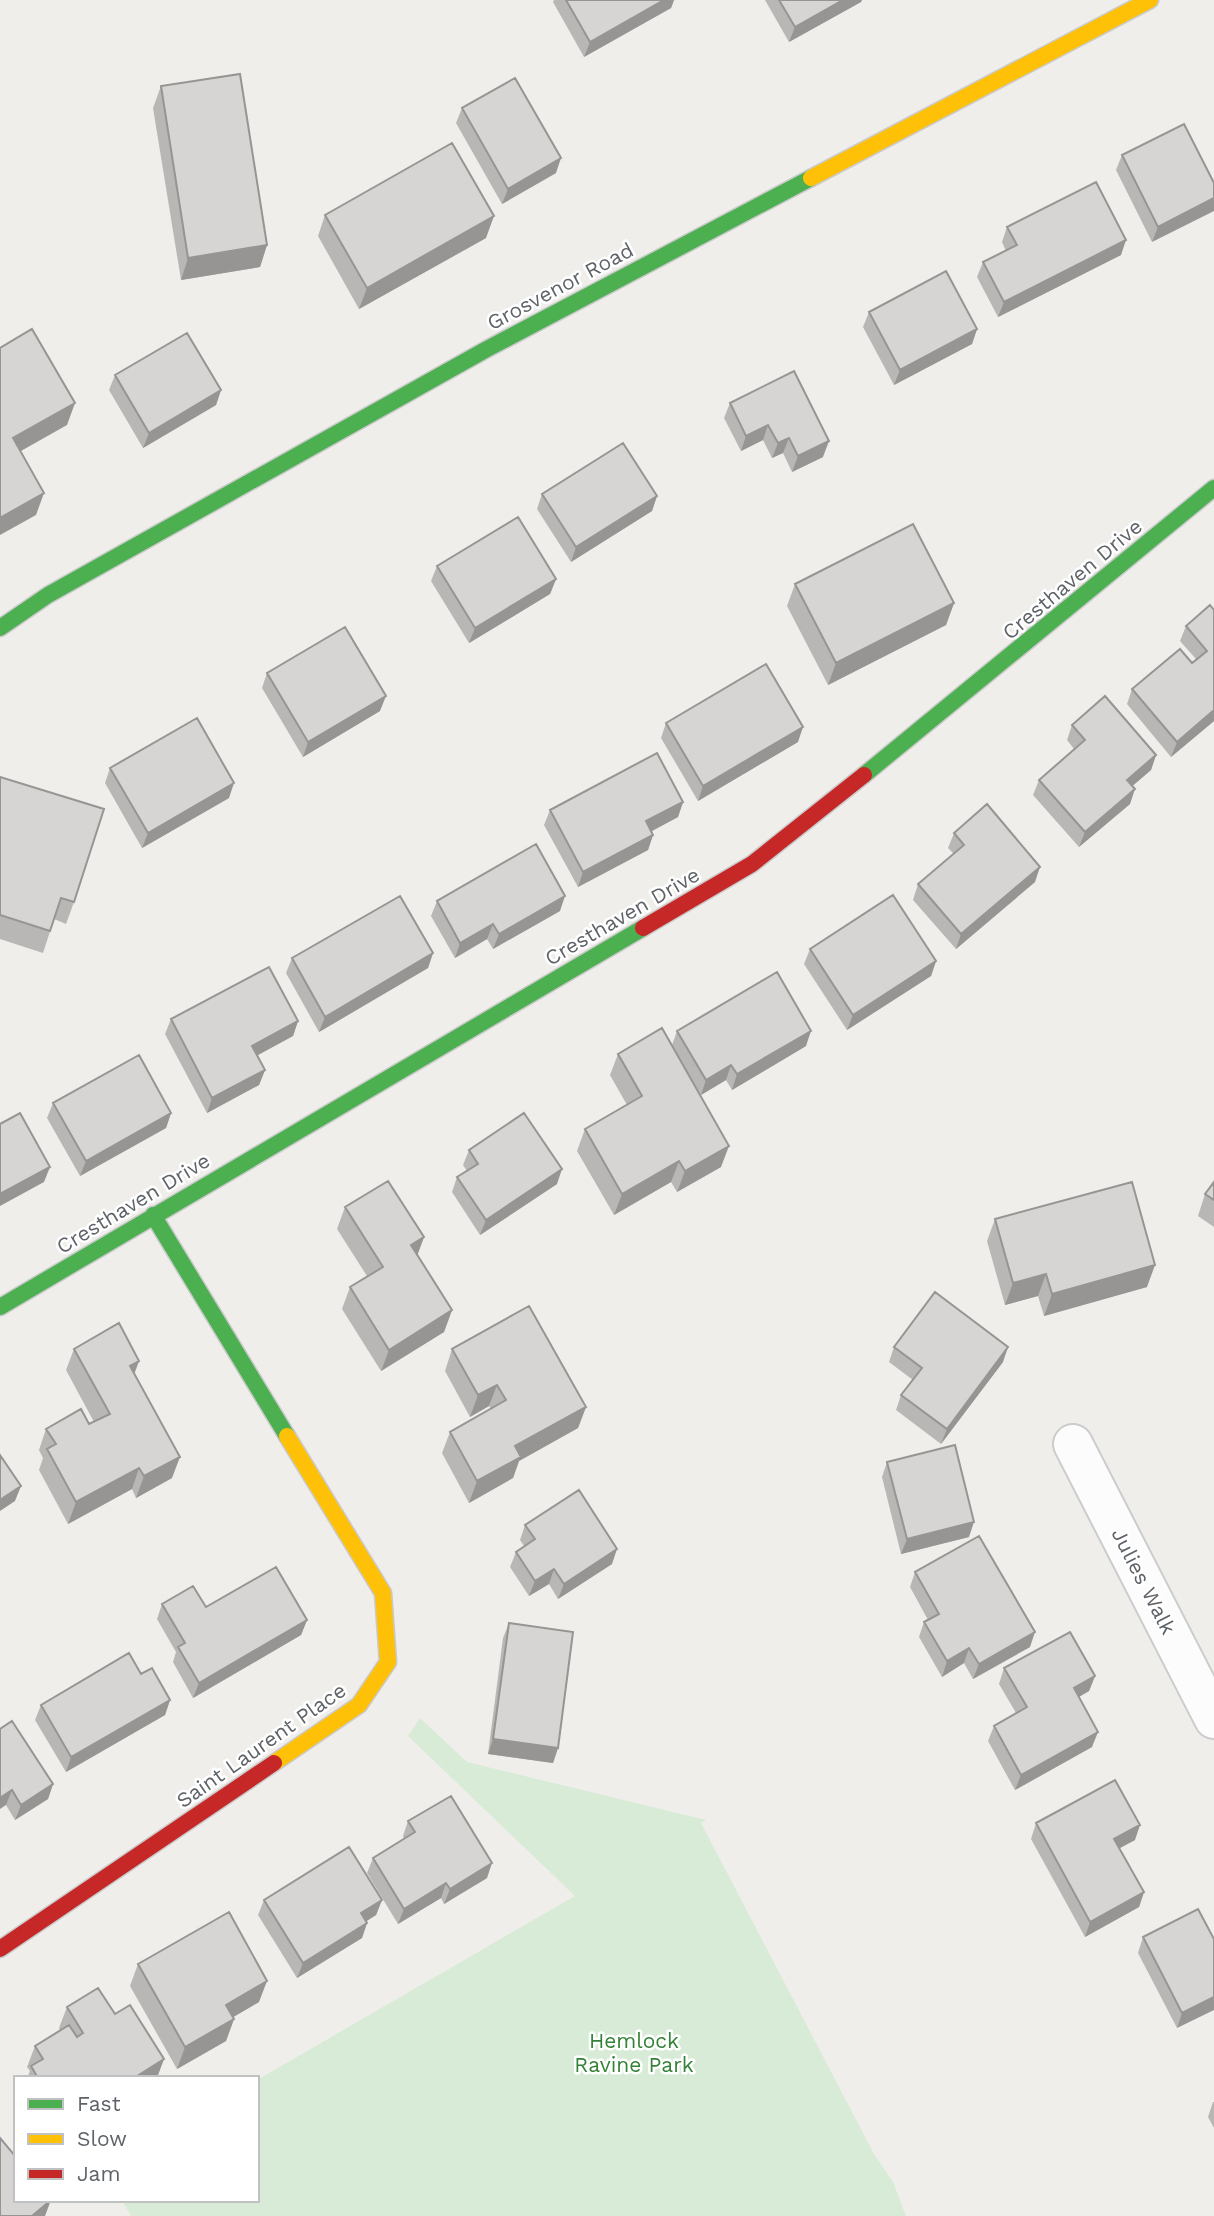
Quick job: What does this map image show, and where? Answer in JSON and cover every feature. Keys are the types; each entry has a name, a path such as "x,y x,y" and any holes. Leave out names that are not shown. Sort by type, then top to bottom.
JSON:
{"street":[{"name":"Grosvenor Road","path":"0,628 48,595 487,349 1150,0"},
{"name":"Cresthaven Drive","path":"0,1307 153,1214 752,864 1015,654 1214,488"},
{"name":"Saint Laurent Place","path":"0,1949 359,1705 388,1662 383,1593 153,1214"},
{"name":"Julies Walk","path":"1073,1444 1214,1719"}],"green space":[{"name":"Hemlock Ravine Park","path":"420,1718 467,1762 706,1820 701,1823 874,2154 893,2182 906,2216 131,2216 123,2202 259,2202 259,2079 575,1896 408,1736"}],"building":[{"path":"566,0 664,0 590,42"},
{"path":"779,0 843,0 795,27"},
{"path":"240,74 267,245 188,258 161,86"},
{"path":"515,78 561,158 508,189 462,108"},
{"path":"1184,124 1214,183 1214,198 1158,227 1122,155"},
{"path":"452,143 494,216 367,288 325,215"},
{"path":"1096,182 1126,240 1004,302 983,262 1017,245 1007,227"},
{"path":"946,271 977,329 900,370 869,312"},
{"path":"32,329 75,403 13,438 44,493 0,518 0,348"},
{"path":"187,333 221,390 149,433 115,375"},
{"path":"794,371 829,441 798,456 789,438 778,443 768,425 746,436 730,403"},
{"path":"623,443 657,496 576,547 542,494"},
{"path":"518,517 556,579 475,628 437,566"},
{"path":"913,524 954,603 836,663 795,584"},
{"path":"1210,605 1214,610 1214,710 1177,742 1132,689 1180,649 1192,663 1207,651 1186,626"},
{"path":"345,627 386,696 308,742 267,673"},
{"path":"766,664 803,727 703,786 666,723"},
{"path":"1105,696 1156,755 1127,780 1135,789 1085,832 1039,780 1085,740 1072,725"},
{"path":"197,718 234,783 148,833 110,768"},
{"path":"657,753 683,802 646,821 653,835 583,872 550,810"},
{"path":"0,777 104,809 74,902 61,898 50,931 0,915"},
{"path":"987,804 1040,867 961,934 918,884 964,845 954,833"},
{"path":"536,844 565,896 499,934 493,924 460,943 437,901"},
{"path":"893,895 936,961 853,1015 810,949"},
{"path":"400,896 433,953 325,1017 292,958"},
{"path":"269,967 298,1021 252,1046 265,1070 212,1098 171,1019"},
{"path":"777,972 811,1031 737,1074 731,1065 706,1080 677,1031"},
{"path":"662,1028 729,1146 685,1171 679,1161 622,1194 585,1129 642,1096 618,1054"},
{"path":"139,1055 171,1113 86,1161 53,1103"},
{"path":"20,1113 50,1167 0,1194 0,1124"},
{"path":"524,1113 562,1169 486,1220 457,1177 478,1164 469,1150"},
{"path":"388,1181 424,1237 411,1245 452,1310 389,1350 350,1287 383,1267 345,1207"},
{"path":"1132,1182 1155,1265 1052,1294 1046,1274 1013,1283 995,1219"},
{"path":"1214,1182 1214,1200 1205,1194"},
{"path":"935,1292 1008,1347 947,1429 901,1395 922,1368 894,1347"},
{"path":"529,1306 586,1407 515,1446 521,1457 477,1481 450,1432 506,1400 497,1385 478,1395 452,1349"},
{"path":"119,1323 139,1361 130,1366 180,1457 144,1476 139,1468 76,1502 47,1449 56,1444 46,1429 81,1409 89,1424 110,1414 74,1349"},
{"path":"955,1445 974,1522 907,1539 887,1462"},
{"path":"0,1455 21,1486 0,1500"},
{"path":"579,1490 617,1549 564,1584 554,1569 535,1581 516,1552 535,1539 525,1525"},
{"path":"979,1536 1035,1632 979,1664 969,1648 947,1661 924,1622 939,1614 915,1572"},
{"path":"276,1567 307,1620 199,1683 178,1647 185,1643 162,1604 193,1586 206,1607"},
{"path":"509,1623 573,1632 558,1748 493,1739"},
{"path":"1070,1632 1095,1676 1074,1688 1098,1732 1021,1775 994,1726 1027,1707 1004,1668"},
{"path":"129,1653 141,1674 152,1668 170,1700 71,1757 41,1705"},
{"path":"12,1721 53,1784 21,1805 12,1790 0,1798 0,1729"},
{"path":"1115,1780 1140,1825 1114,1839 1144,1892 1090,1922 1036,1823"},
{"path":"451,1796 492,1863 450,1889 446,1883 404,1909 373,1858 415,1832 408,1821"},
{"path":"349,1847 382,1900 361,1913 367,1923 303,1963 264,1900"},
{"path":"1198,1909 1214,1939 1214,1997 1182,2013 1143,1937"},
{"path":"229,1912 267,1981 226,2005 234,2019 185,2047 138,1964"},
{"path":"98,1988 115,2014 130,2005 164,2059 137,2076 37,2076 31,2066 43,2059 35,2046 69,2025 77,2037 83,2033 67,2007"},
{"path":"0,2138 14,2155 14,2202 49,2202 32,2216 0,2216"}],"traffic: fast":[{"path":"0,628 48,595 487,349 811,178"},
{"path":"864,775 1214,488"},
{"path":"0,1307 643,928"},
{"path":"153,1215 287,1436"}],"traffic: slow":[{"path":"811,178 1150,0"},
{"path":"274,1763 359,1705 388,1662 383,1593 287,1436"}],"traffic: jam":[{"path":"643,928 752,864 864,775"},
{"path":"0,1949 274,1763"}]}
